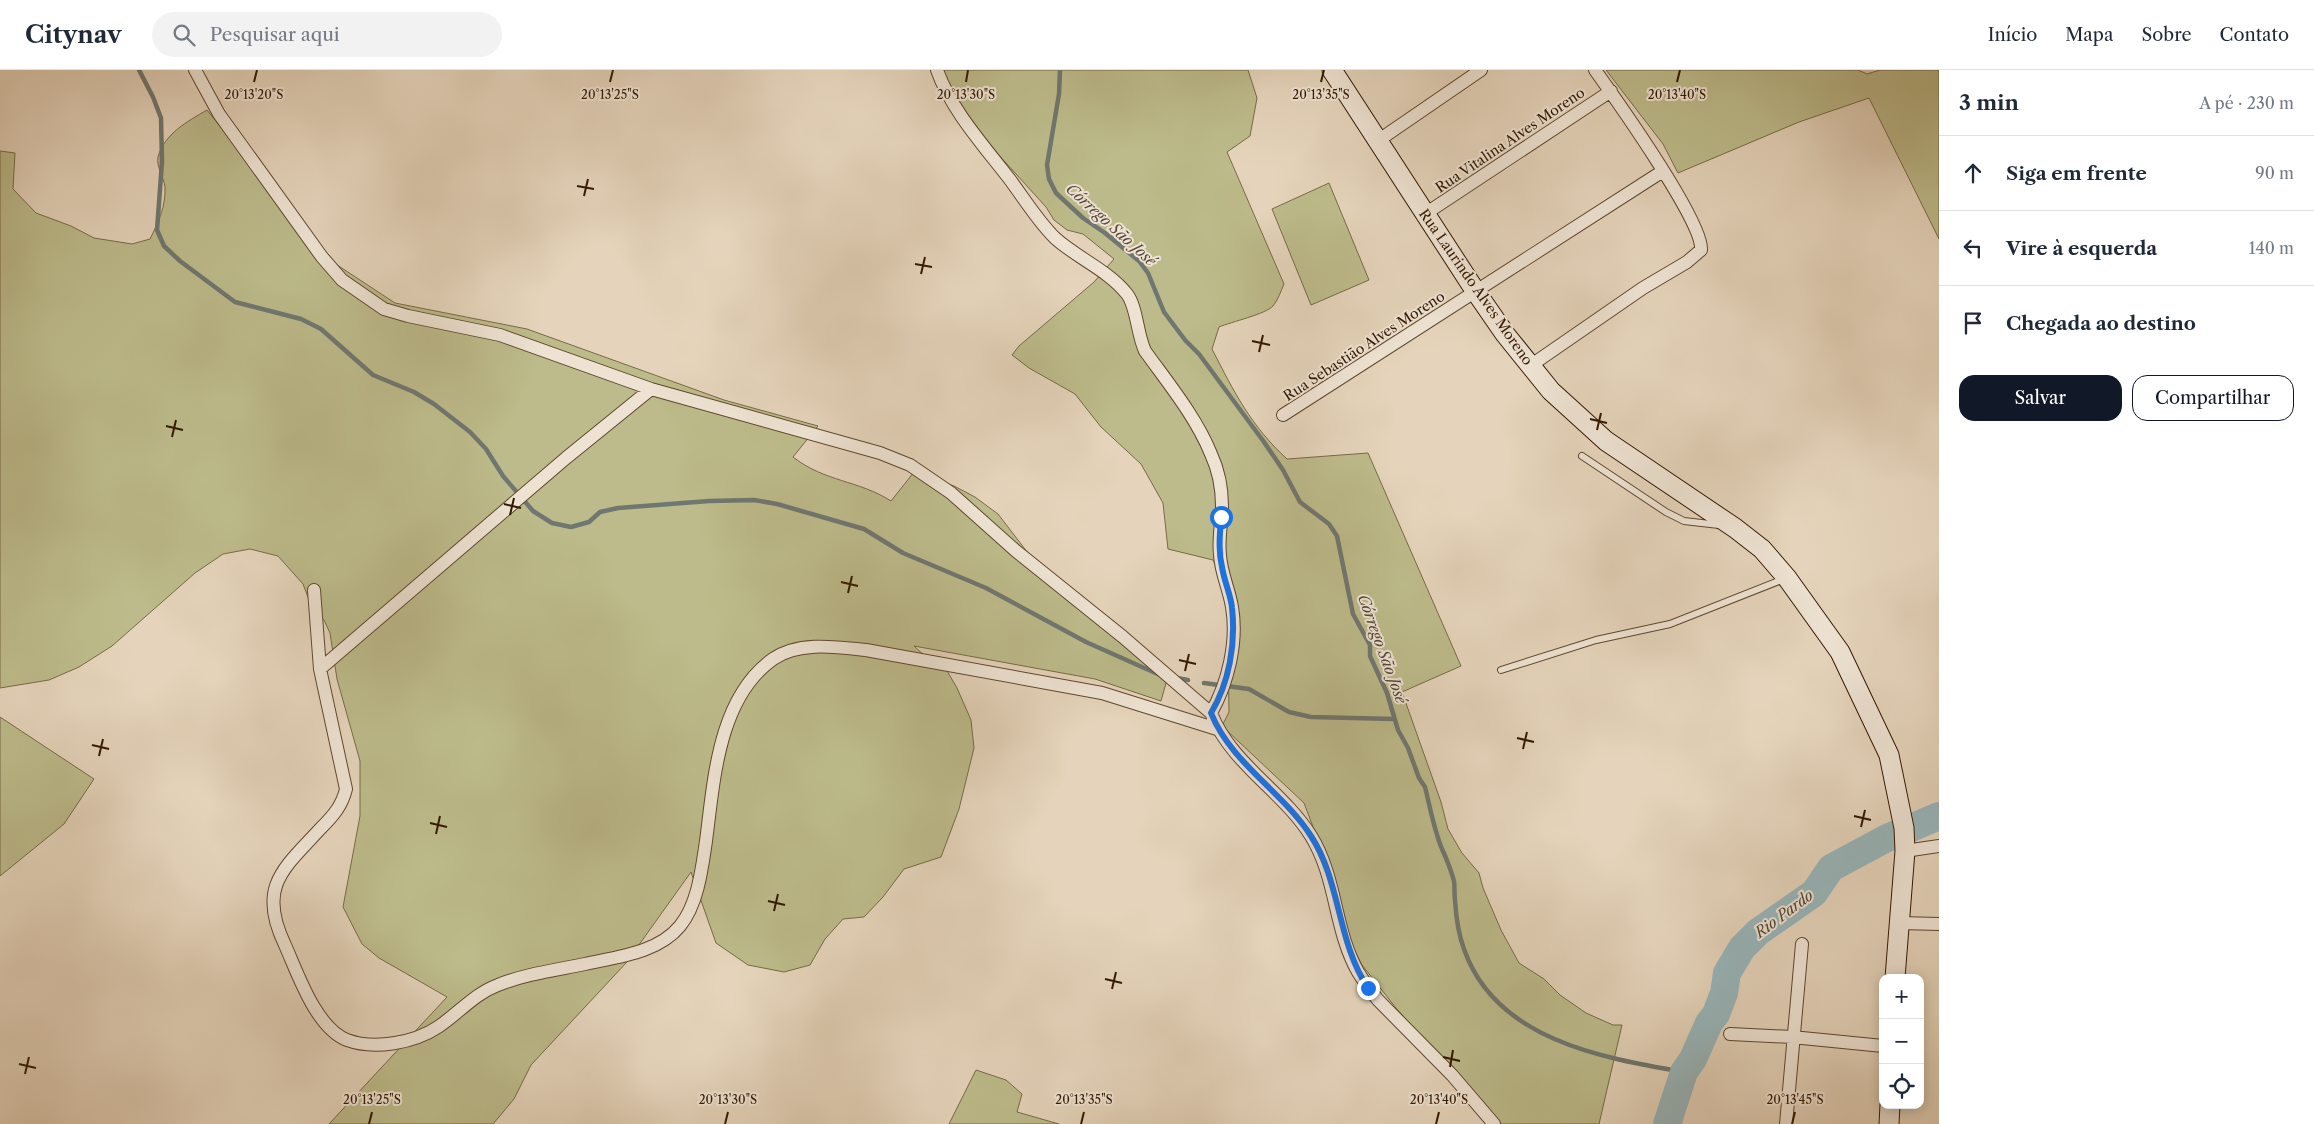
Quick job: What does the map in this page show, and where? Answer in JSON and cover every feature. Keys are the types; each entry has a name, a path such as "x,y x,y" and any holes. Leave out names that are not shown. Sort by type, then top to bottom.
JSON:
{"street":[{"path":"195,70 219,114 322,258 342,280 384,309 500,336 651,389 880,453 930,477 958,499 1016,551 1123,637 1211,713 1218,730 1254,773 1311,835 1322,856 1331,882 1349,950 1368,988 1452,1075 1494,1124"},
{"path":"937,70 948,94 962,117 1054,237 1094,265 1127,294 1132,302 1140,341 1196,426 1211,454 1220,488 1222,505 1219,554 1232,607 1233,630 1228,672 1220,698 1211,713"},
{"name":"Rua Laurindo Alves Moreno","path":"1332,70 1476,292 1530,366 1551,391 1606,441 1736,528 1762,549 1787,578 1840,652 1889,755 1905,841 1895,974"},
{"path":"1379,140 1481,70"},
{"path":"1530,366 1644,288 1687,262 1701,250 1699,237 1663,171 1595,70"},
{"name":"Rua Vitalina Alves Moreno","path":"1425,214 1611,92"},
{"name":"Rua Sebastião Alves Moreno","path":"1283,416 1663,171"},
{"path":"320,668 566,458 651,389"},
{"path":"314,590 320,668 346,789 343,800 336,812 295,856 279,877 273,892 272,910 276,928 320,1016 338,1035 348,1040 371,1044 395,1043 437,1028 472,999 498,985 524,977 647,949 671,935 681,925 692,905 703,859 724,734 738,698 754,677 774,658 797,650 827,646 866,650 1102,693 1142,704 1218,730"},
{"path":"1905,841 1939,846"},
{"path":"1899,923 1939,924"},
{"path":"1786,1124 1792,1037 1802,944"},
{"path":"1730,1034 1792,1037 1879,1046"},
{"path":"1889,1124 1890,1109"}],"lane":[{"path":"1582,456 1666,512 1684,521 1736,528"},
{"path":"1500,670 1596,640 1670,624 1787,578"}],"shaded area":[{"path":"931,70 1248,70 1257,98 1250,136 1227,152 1284,284 1273,306 1269,309 1219,327 1212,349 1244,408 1263,434 1287,459 1368,453 1461,666 1402,692 1441,802 1448,829 1462,853 1479,873 1483,888 1501,930 1519,963 1544,979 1560,995 1586,1013 1613,1025 1622,1025 1599,1124 1499,1124 1396,1008 1362,965 1350,941 1336,887 1304,803 1222,726 1229,712 1227,587 1213,560 1168,549 1163,503 1141,464 1101,427 1075,394 1029,368 1012,355 1019,346 1094,282 1114,259 1083,234 1067,230 1054,220 1046,207 976,130"},
{"path":"1606,70 1858,70 1867,74 1880,70 1939,70 1939,239 1869,98 1799,122 1678,173 1663,144"},
{"path":"207,110 328,259 395,303 527,329 724,400 818,426 793,457 817,471 879,494 891,501 914,472 954,486 975,497 998,514 1041,570 1151,657 1166,683 1161,701 1095,679 914,646 926,657 946,669 957,688 971,720 974,748 959,809 941,857 904,869 883,897 864,917 843,919 825,939 810,965 784,972 748,965 716,943 691,872 626,963 531,1065 514,1099 493,1124 329,1124 447,997 379,958 362,944 343,907 360,816 360,761 337,679 330,633 324,620 312,608 303,584 278,556 250,549 223,554 195,573 112,646 79,667 49,680 0,688 0,151 15,153 13,189 36,213 71,226 94,238 132,244 150,239 161,214 165,187 158,161 161,149 178,129"},
{"path":"1329,183 1369,280 1311,305 1272,209"},
{"path":"0,717 94,779 64,824 0,876"},
{"path":"976,1070 1006,1080 1022,1094 1017,1112 1059,1124 949,1124"}],"waterway":[{"path":"139,70 161,118 162,162 157,230 164,246 180,261 235,302 301,319 321,329 373,375 414,392 434,404 470,432 486,449 503,476 533,511 552,523 571,527 589,522 600,512 618,508 709,501 754,500 777,504 864,529 903,553 986,588 1086,642 1160,675"},
{"name":"Córrego São José","path":"1060,70 1059,94 1047,165 1049,179 1056,193 1083,218 1105,233 1139,261 1148,273 1164,312 1185,340 1199,354 1264,442 1283,470 1300,502 1329,524 1337,536 1353,614 1370,645 1370,656 1387,693 1398,730 1408,748 1419,778 1425,787 1432,818 1454,881 1460,937 1479,980 1500,1004 1525,1024 1554,1039 1586,1051 1619,1060 1684,1072"},
{"path":"1177,678 1188,680"},
{"path":"1204,683 1249,689 1289,712 1311,717 1394,719"},
{"name":"Rio Pardo","path":"1667,1124 1684,1072 1693,1059 1709,1023 1716,1014 1724,993 1727,973 1742,948 1758,932 1814,893 1831,868 1885,839 1939,816"}],"route":[{"path":"1221,517 1219,554 1232,607 1233,630 1228,672 1220,698 1211,713 1218,730 1234,750 1311,835 1322,856 1331,882 1349,950 1368,988"}]}
